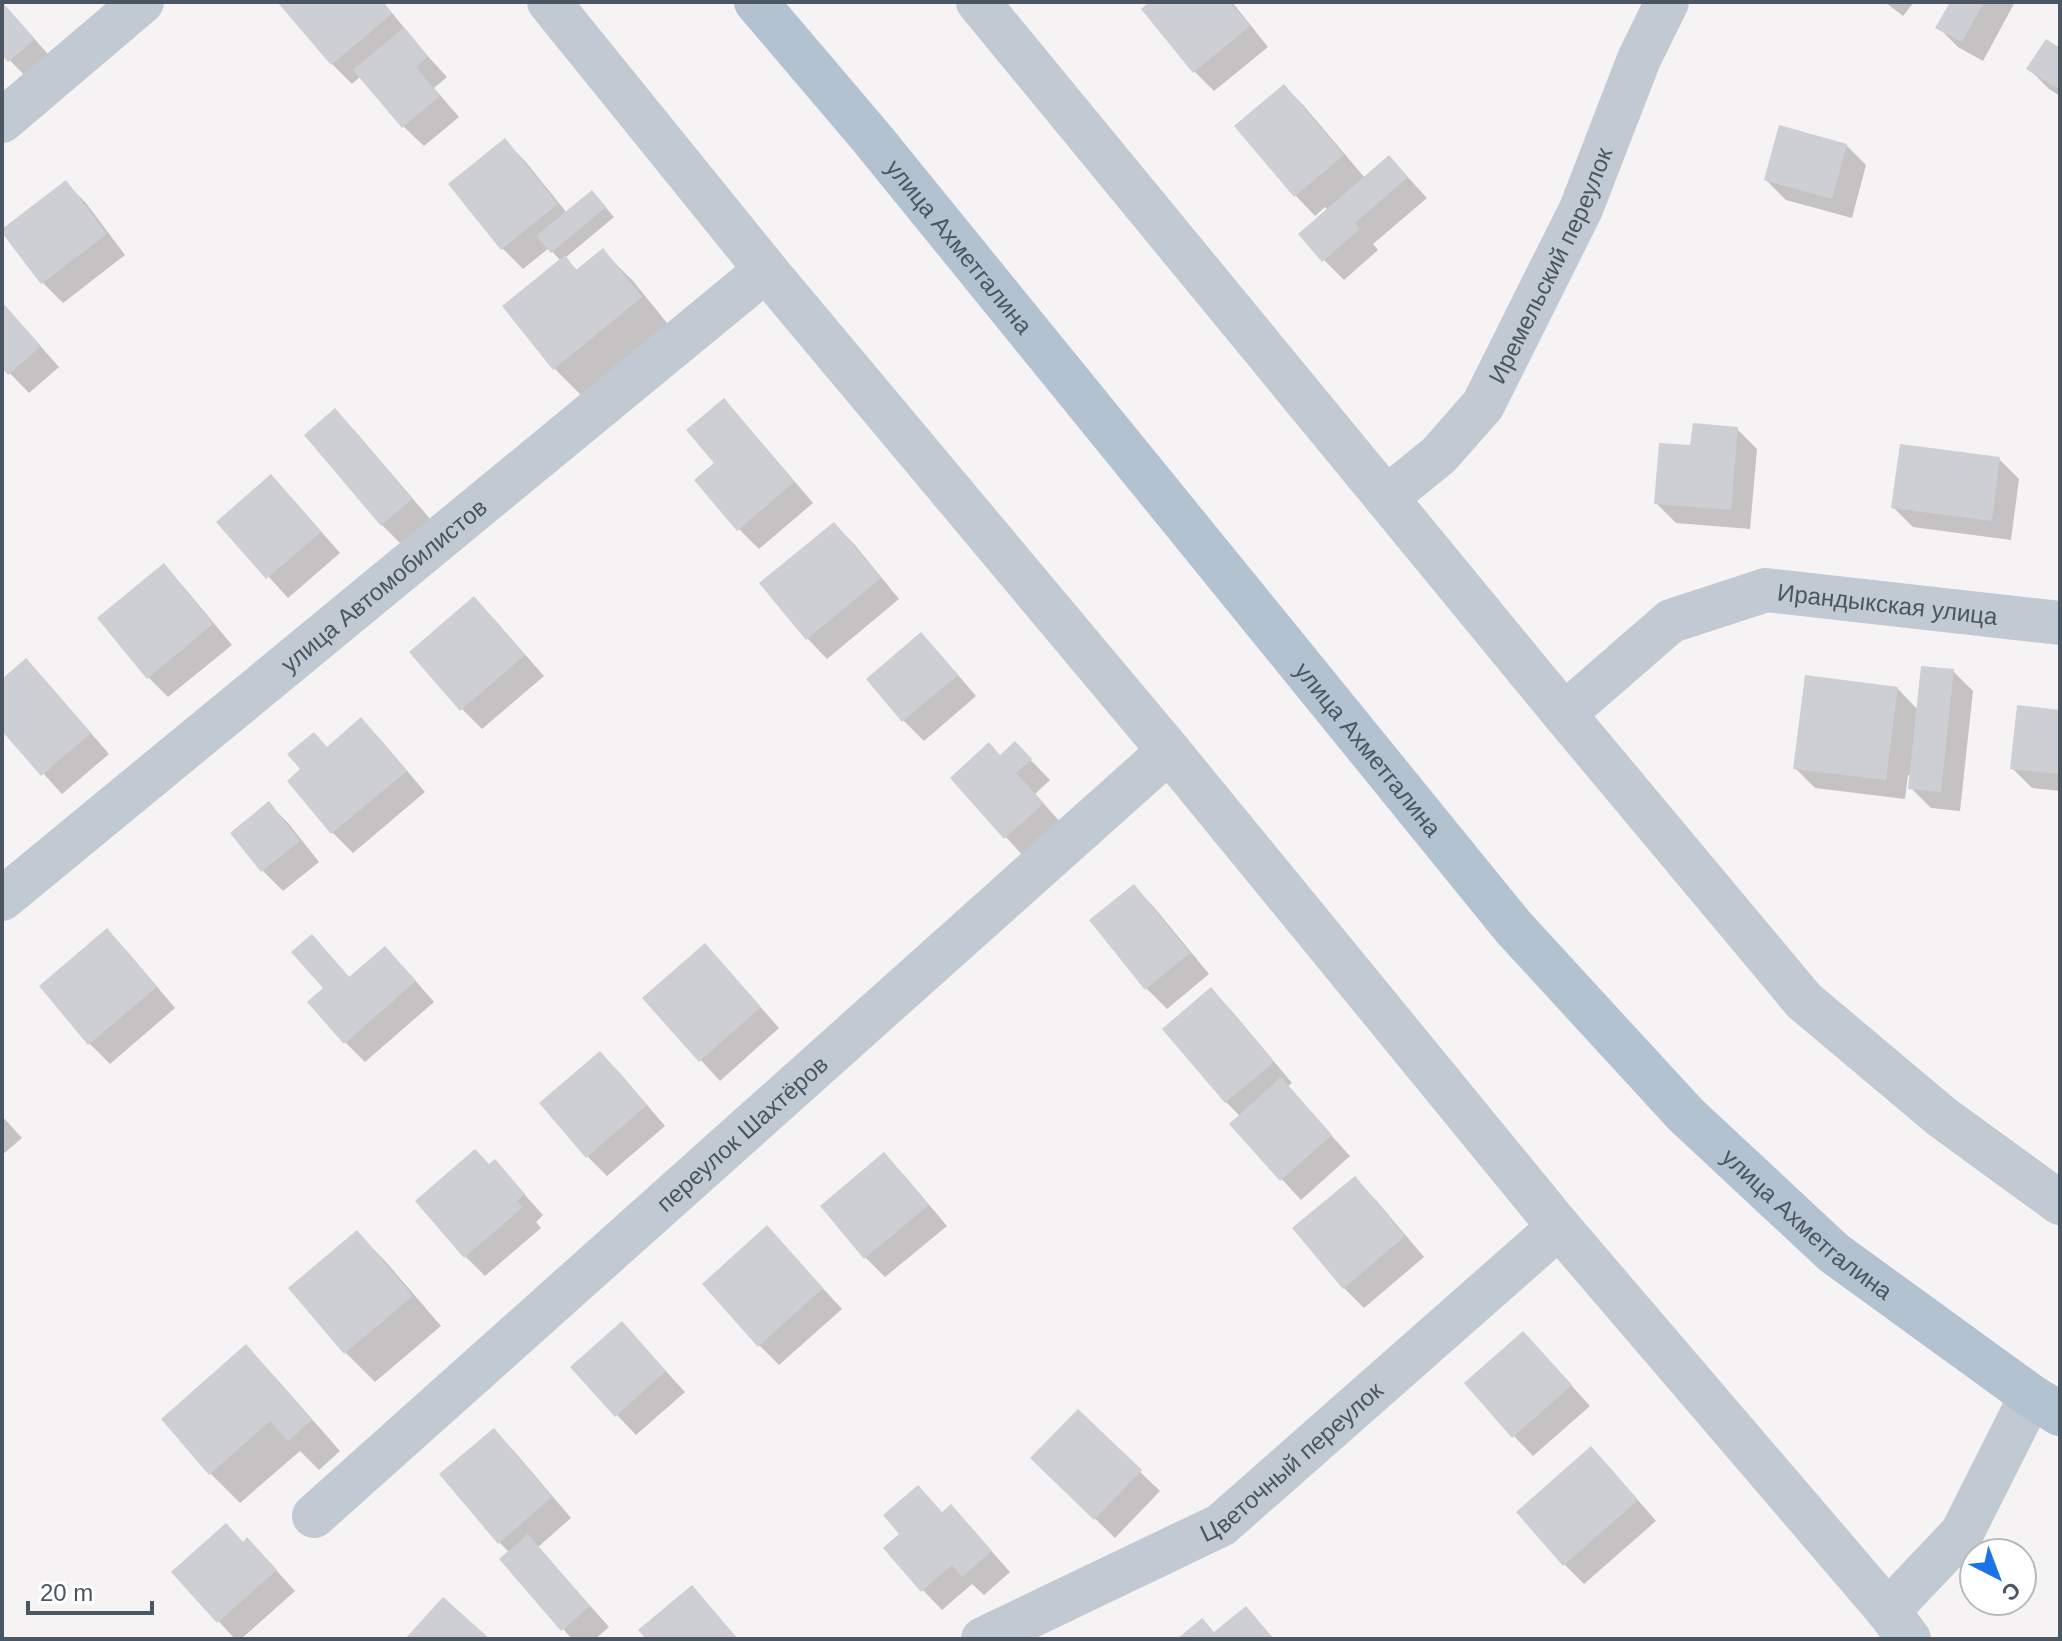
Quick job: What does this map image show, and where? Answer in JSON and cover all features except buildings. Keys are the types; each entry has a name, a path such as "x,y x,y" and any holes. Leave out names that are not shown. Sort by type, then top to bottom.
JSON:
{"main road":[{"name":"улица Ахметгалина","path":"756,2 890,161 1514,928 1686,1115 1834,1253 2045,1405"}],"street":[{"path":"2,121 142,2"},
{"path":"549,2 766,270 1169,751 1559,1227 1899,1625 2045,1405"},
{"path":"978,2 1804,1001 1942,1117 2060,1203"},
{"name":"Иремельский переулок","path":"1386,498 1439,455 1483,405 1581,209 1639,59 1667,2"},
{"name":"улица Автомобилистов","path":"2,899 766,270"},
{"name":"Ирандыкская улица","path":"1564,714 1671,621 1766,590 2060,623"},
{"name":"переулок Шахтёров","path":"314,1516 1169,751"},
{"name":"Цветочный переулок","path":"983,1639 1221,1525 1559,1227"}]}
